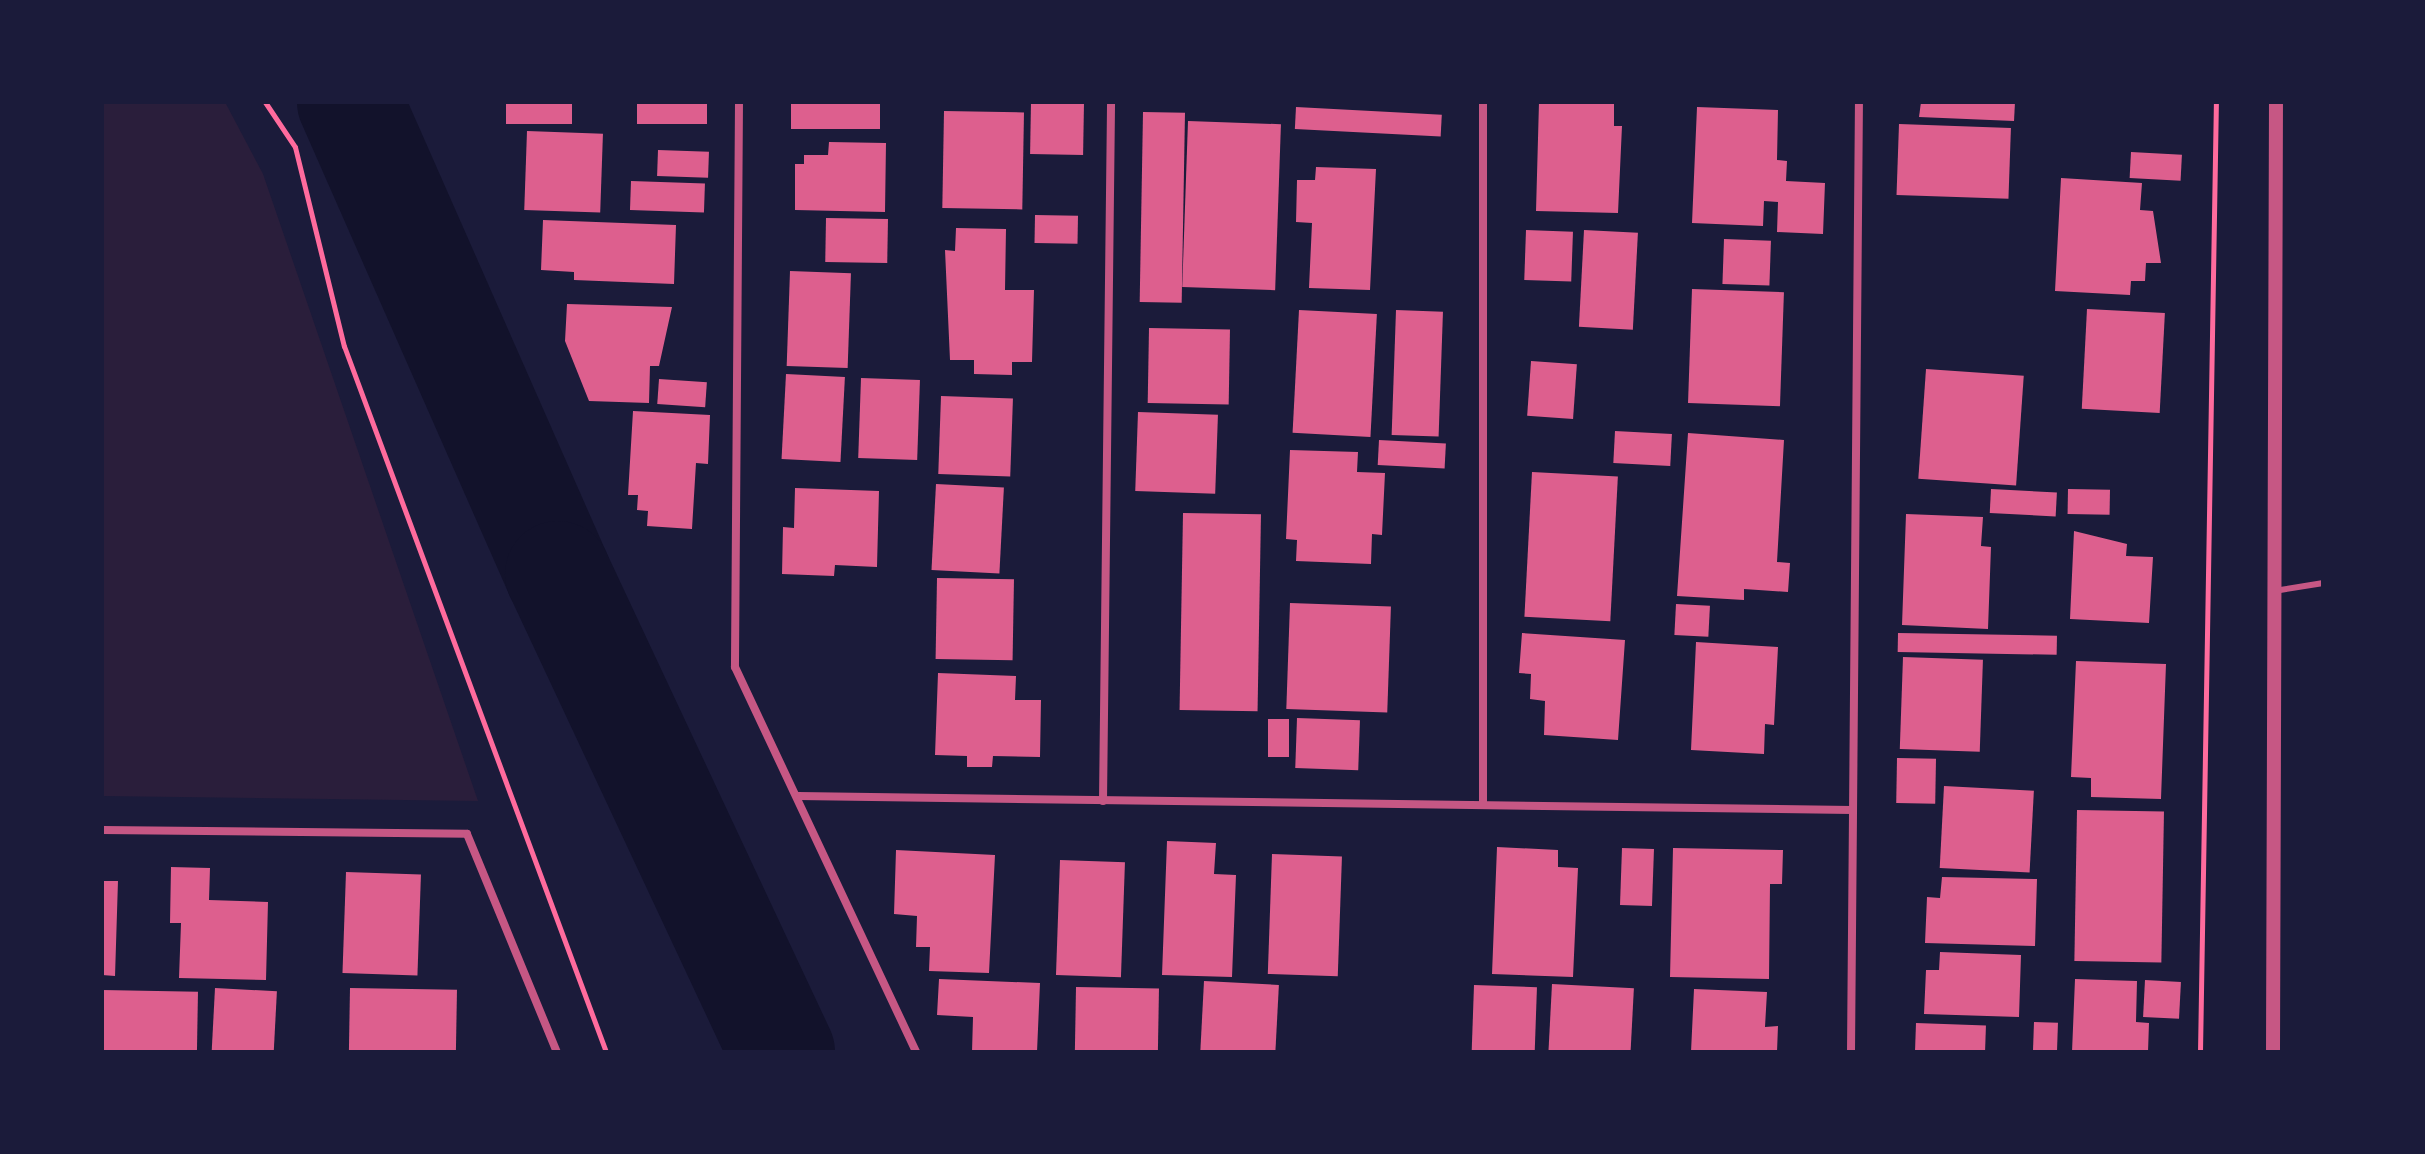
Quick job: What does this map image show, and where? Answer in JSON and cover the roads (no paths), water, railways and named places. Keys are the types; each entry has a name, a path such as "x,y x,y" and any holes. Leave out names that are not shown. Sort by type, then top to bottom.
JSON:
{"street":[{"path":"739,102 735,667 916,1052"},
{"path":"1103,801 1111,102"},
{"path":"1483,102 1483,803"},
{"path":"1851,1052 1859,102"},
{"path":"2273,1052 2276,102"},
{"path":"798,796 1852,810"},
{"path":"102,830 467,834 557,1052"}],"lane":[{"path":"2274,591 2323,583"}],"waterway":[{"path":"350,102 558,574 782,1052"}]}
